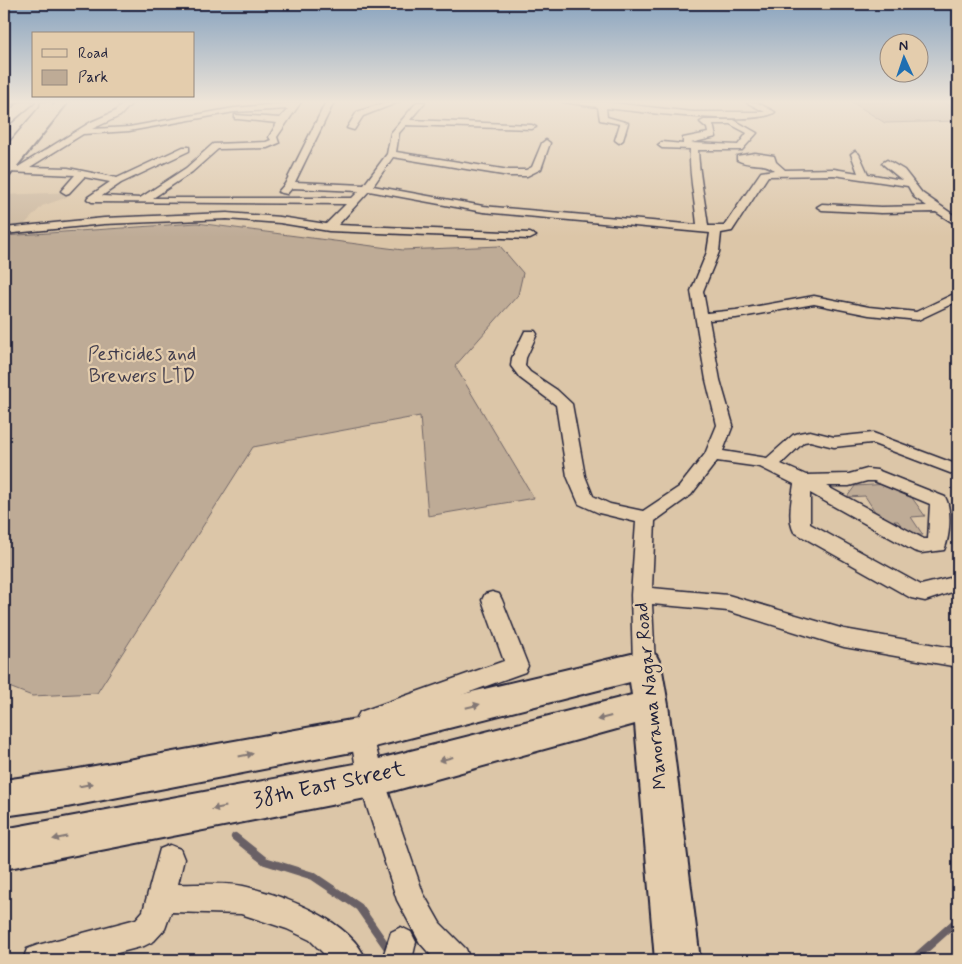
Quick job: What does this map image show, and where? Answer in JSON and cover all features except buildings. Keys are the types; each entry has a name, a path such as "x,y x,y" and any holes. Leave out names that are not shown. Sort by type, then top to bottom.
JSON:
{"main road":[{"path":"5,167 19,147"}],"street":[{"path":"5,167 23,147"},
{"path":"22,168 58,147"},
{"path":"142,201 189,170 215,147"},
{"path":"276,200 289,185 308,147"},
{"path":"329,228 352,201 367,188 391,154 392,147"},
{"path":"391,154 509,173 527,173 536,169 545,147"},
{"path":"530,334 519,358 518,366 525,375 552,393 564,404 576,476 585,500 605,509 646,518 685,491 713,455 725,425 713,380 697,291 713,252 710,229 694,168 694,147 741,147"},
{"path":"186,149 118,181 92,199 129,201 352,201"},
{"path":"855,154 864,176"},
{"path":"887,162 911,184 918,196 958,223"},
{"path":"772,163 782,172"},
{"path":"5,167 82,173 118,181"},
{"path":"289,185 367,188 483,209 728,229 750,191 759,184 762,176 766,173 834,172 911,184"},
{"path":"66,191 82,173"},
{"path":"104,221 129,201"},
{"path":"822,207 881,210 936,209"},
{"path":"4,231 104,221 227,216 280,220 329,228 530,236"},
{"path":"703,317 755,311 814,300 869,311 918,316 958,296"},
{"path":"770,465 799,438 810,436 834,442 873,438 958,471"},
{"path":"713,455 745,458 770,465 921,546 936,545 940,512 939,501 933,497 872,476 849,480 803,481"},
{"path":"803,481 800,504 803,529 918,593 925,593 958,583"},
{"name":"Manorama Nagar Road","path":"646,518 641,595 644,665 651,705 678,960"},
{"path":"641,595 728,603 844,638 958,658"},
{"path":"360,728 517,666 492,600"},
{"path":"4,798 67,789 360,728 644,665"},
{"name":"38th East Street","path":"4,849 371,779 651,705"},
{"path":"360,728 371,779 410,900 430,933 455,960"},
{"path":"38,960 144,931 155,919 170,859"},
{"path":"160,898 241,900 292,916 320,930 351,960"}],"shaded area":[{"path":"72,192 65,198 42,206 23,226 4,227 4,195"}],"green space":[{"name":"Pesticides and Brewers LTD","path":"197,223 403,250 500,246 523,273 518,295 455,366 534,498 428,516 420,416 253,447 97,693 32,696 4,685 4,236"},
{"path":"889,484 910,495 925,516 911,517 923,535 908,535 898,521 881,521 865,496 847,497 855,486"}],"waterway":[{"path":"235,837 265,861 313,876 359,907 396,960"},
{"path":"913,960 958,920"}]}
